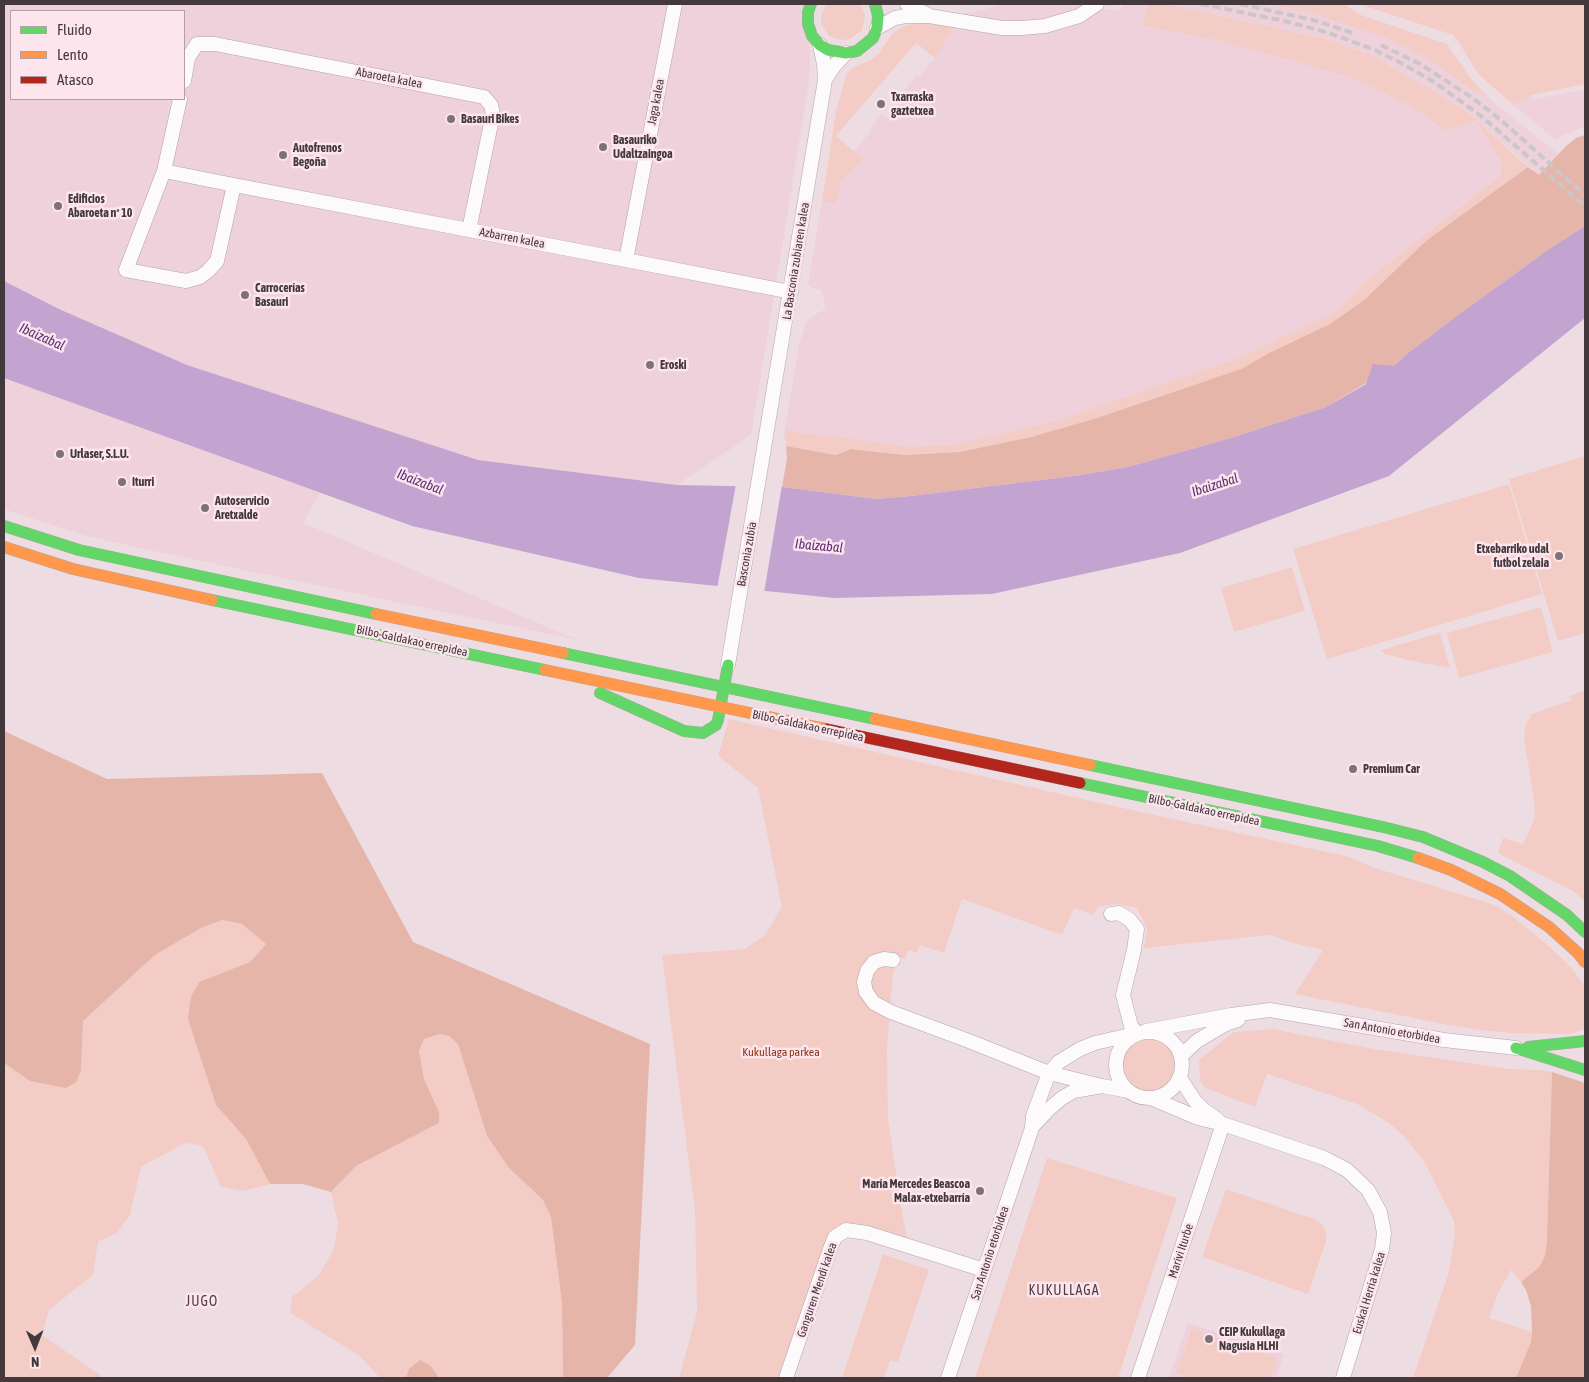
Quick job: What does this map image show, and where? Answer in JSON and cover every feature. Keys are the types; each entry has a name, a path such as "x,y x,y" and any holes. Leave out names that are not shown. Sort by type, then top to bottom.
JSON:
{"main road":[{"path":"798,4 809,8 808,24 812,36 820,45 828,50 846,53 857,51 872,38 877,28 878,16 875,4"},
{"name":"Bilbo-Galdakao errepidea","path":"4,526 79,550 132,562 1383,827 1422,837 1459,851 1510,876 1558,908 1585,932"},
{"name":"Bilbo-Galdakao errepidea","path":"4,548 73,569 118,580 1378,846 1452,870 1500,894 1549,927 1578,953 1585,962"},
{"path":"491,658 593,690 684,731 695,734 703,733 716,725 728,665"},
{"path":"728,665 741,677 764,685 952,724 987,744"},
{"path":"1516,1048 1585,1041"},
{"path":"1516,1048 1585,1070"}],"street":[{"name":"Jaga kalea","path":"626,260 675,4"},
{"path":"907,4 929,16"},
{"path":"877,28 895,18 906,16 929,16 987,26 1022,28 1045,26 1079,16 1095,5"},
{"name":"Abaroeta kalea","path":"185,75 188,58 197,44 215,44 484,97 491,105 493,114 469,230"},
{"name":"La Basconia zubiaren kalea","path":"766,442 825,80 820,45"},
{"name":"La Basconia zubiaren kalea","path":"825,80 846,53"},
{"path":"180,100 164,171 126,270 186,280 200,277 208,271 217,261 234,185"},
{"name":"Azbarren kalea","path":"164,171 791,292"},
{"name":"Basconia zubia","path":"728,665 766,442"},
{"path":"1112,914 1119,913 1130,920 1137,929 1123,995 1131,1026 1139,1033"},
{"path":"894,960 884,959 874,962 867,971 864,982 866,992 874,1003 891,1012 969,1040 1050,1073 1102,1086"},
{"name":"San Antonio etorbidea","path":"1181,1056 1197,1041 1228,1023 1270,1010"},
{"name":"San Antonio etorbidea","path":"948,1378 1032,1128 1033,1116 1050,1073 1059,1062 1080,1049 1095,1043 1139,1033 1214,1018 1270,1010 1444,1040 1516,1048"},
{"path":"1155,1032 1172,1040 1181,1056 1180,1078 1168,1092 1151,1098 1135,1095 1122,1084 1117,1076 1116,1056 1120,1048 1126,1040 1139,1033 1155,1032"},
{"name":"Euskal Herria kalea","path":"1180,1078 1195,1101 1223,1124"},
{"name":"San Antonio etorbidea","path":"1032,1128 1049,1109 1074,1091 1102,1086 1129,1091"},
{"name":"Euskal Herria kalea","path":"1151,1098 1198,1118 1223,1124 1324,1158 1347,1170 1368,1190 1380,1212 1384,1233 1382,1249 1343,1378"},
{"name":"Marivi Iturbe","path":"1138,1378 1223,1124"},
{"name":"Ganguren Mendi kalea","path":"786,1378 830,1249 835,1237 846,1230 867,1233 984,1270"}],"shaded area":[{"path":"4,4 812,4 809,82 751,435 677,485 478,460 187,365 59,309 4,281"},
{"path":"1001,4 1079,4 1118,11 1124,4 1148,4 1143,26 1221,41 1349,77 1422,113 1444,131 1476,121 1502,163 1500,176 1369,278 1334,313 1233,360 1062,419 953,445 908,447 799,433 785,428 799,345 806,323 812,316 826,309 821,289 816,290 808,285 822,201 862,160 853,152 871,131 870,129 882,114 887,118 908,94 904,90 917,75 919,77 935,58 963,14"},
{"path":"1166,4 1271,4 1310,13 1386,38 1429,60 1475,92 1482,93 1558,154 1539,175 1471,115 1371,55 1322,38"},
{"path":"1585,90 1585,126 1555,139 1512,104 1531,95 1534,99"},
{"path":"1585,135 1585,226 1549,249 1454,318 1394,366 1326,407 1234,437 1128,467 1081,475 876,499 782,487 787,459 786,446 836,455 851,449 904,455 960,452 1031,437 1097,418 1241,369 1269,353 1330,324 1364,300 1427,240 1528,167 1539,175 1565,147 1576,138"},
{"path":"4,378 320,493 303,523 578,640 135,547 83,535 4,509"},
{"path":"4,731 107,779 322,773 413,942 650,1044 635,1345 607,1378 563,1378 562,1304 551,1217 543,1200 509,1168 487,1136 458,1044 449,1036 440,1034 424,1039 419,1051 424,1079 439,1112 439,1123 356,1166 331,1192 303,1184 270,1184 246,1139 216,1105 188,1019 191,997 199,982 250,962 266,944 242,924 222,920 201,928 155,955 83,1021 81,1070 76,1082 66,1088 30,1081 4,1063"},
{"path":"1552,1072 1585,1083 1585,1378 1516,1378 1531,1342 1532,1332 1531,1306 1526,1290 1521,1282 1539,1267 1545,1256 1547,1241"},
{"name":"CEIP Kukullaga Nagusia HLHI","path":"1188,1323 1284,1354 1276,1378 1169,1378"},
{"path":"420,1360 431,1366 439,1378 406,1378 409,1369"}],"green space":[{"path":"826,4 860,4 865,16 862,30 850,39 836,39 829,36 821,24 821,16"},
{"path":"1148,4 1166,4 1322,38 1371,55 1471,115 1528,167 1427,240 1364,300 1330,324 1269,353 1241,369 1097,418 1031,437 960,452 904,455 851,449 836,455 786,446 787,442 784,438 785,428 799,433 908,447 953,445 1062,419 1233,360 1334,313 1369,278 1500,176 1502,163 1476,121 1444,131 1422,113 1349,77 1221,41 1143,26"},
{"path":"1271,4 1345,4 1361,15 1447,44 1471,79 1491,100 1482,93 1475,92 1429,60 1386,38 1310,13"},
{"path":"1359,4 1585,4 1585,84 1531,95 1512,104 1478,74 1453,35"},
{"path":"963,14 935,58 916,43 836,136 863,159 841,181 836,203 822,201 836,111 846,75 851,69 872,59 879,53 892,34 903,26"},
{"name":"Etxebarriko udal futbol zelaia","path":"1585,456 1585,633 1558,641 1509,479"},
{"path":"1509,484 1542,594 1327,659 1293,549"},
{"path":"1292,567 1305,611 1234,632 1221,588"},
{"path":"1541,607 1553,652 1459,678 1447,633"},
{"path":"1440,633 1450,668 1385,654 1381,650"},
{"path":"1585,690 1585,901 1573,891 1498,853 1503,838 1523,844 1534,820 1535,809 1524,736 1526,724 1532,714 1572,700 1570,696"},
{"name":"Kukullaga parkea","path":"729,719 1136,811 1346,856 1375,868 1492,904 1511,915 1571,967 1585,986 1585,1029 1569,1034 1512,1033 1479,1030 1295,994 1323,950 1289,942 1271,935 1144,948 1147,929 1137,908 1116,904 1098,907 1093,915 1074,908 1062,935 962,899 944,953 920,945 917,953 908,950 905,959 899,957 893,973 887,1048 888,1118 908,1245 859,1231 835,1237 786,1378 677,1378 680,1375 697,1311 695,1210 662,955 745,949 765,935 782,907 758,788 718,756"},
{"path":"222,920 242,924 267,944 250,962 199,982 216,1105 246,1139 270,1184 243,1191 221,1187 203,1146 185,1143 141,1167 130,1215 117,1233 98,1242 93,1275 49,1310 42,1335 99,1374 102,1378 4,1378 4,1063 30,1081 81,1070 83,1021 155,955 201,928"},
{"path":"1273,1029 1374,1049 1510,1069 1552,1072 1545,1256 1539,1267 1521,1282 1511,1270 1498,1293 1489,1318 1532,1332 1531,1342 1516,1378 1413,1378 1448,1275 1455,1235 1454,1221 1425,1163 1404,1136 1389,1123 1357,1104 1267,1074 1255,1107 1204,1087 1200,1080 1199,1060 1234,1032"},
{"path":"440,1034 449,1036 458,1044 487,1136 509,1168 543,1200 551,1217 562,1304 563,1378 439,1378 431,1366 409,1369 406,1378 380,1378 360,1356 290,1313 292,1297 318,1276 334,1249 338,1224 331,1192 356,1166 439,1123 439,1112 424,1079 419,1051 424,1039"},
{"path":"1150,1038 1160,1040 1169,1046 1175,1055 1177,1065 1175,1075 1169,1084 1160,1090 1150,1092 1140,1090 1131,1084 1125,1075 1123,1065 1125,1055 1131,1046 1140,1040"},
{"path":"1047,1158 1177,1198 1118,1378 975,1378"},
{"path":"1226,1189 1317,1220 1324,1227 1326,1242 1308,1294 1202,1257"},
{"path":"883,1254 929,1270 898,1362 890,1360 884,1378 842,1378"},
{"name":"CEIP Kukullaga Nagusia HLHI","path":"1192,1329 1277,1358 1270,1378 1192,1378 1176,1373"}],"water":[{"name":"Ibaizabal","path":"1585,226 1585,318 1389,476 1180,553 992,594 834,598 639,578 412,526 4,378 4,281 59,309 187,365 478,460 677,485 782,487 876,499 911,496 1081,475 1128,467 1234,437 1326,407 1366,384 1373,364 1394,366 1454,318 1549,249"}],"pier":[{"path":"736,484 782,485 764,593 717,589"}],"railway":[{"path":"1201,4 1289,22 1329,33 1375,50 1401,63 1434,82 1481,116 1585,206"},
{"path":"1240,4 1313,20 1356,34"},
{"path":"1381,45 1420,64 1471,97 1501,120 1585,195"}],"traffic: fast":[{"path":"811,4 808,12 808,24 812,36 820,45 828,50 846,53 857,51 873,38 877,28 878,16 875,4"},
{"path":"4,526 79,550 376,614"},
{"path":"212,600 545,670"},
{"path":"563,653 875,719"},
{"path":"600,693 684,731 703,733 716,725 718,720 728,665"},
{"path":"1090,765 1423,837 1483,862 1510,876 1567,915 1585,932"},
{"path":"1080,783 1378,846 1418,858"},
{"path":"1528,1047 1585,1041"},
{"path":"1516,1048 1585,1070"}],"traffic: slow":[{"path":"4,547 73,569 212,600"},
{"path":"376,614 563,653"},
{"path":"545,670 826,729"},
{"path":"875,719 1090,765"},
{"path":"1418,858 1451,870 1500,894 1549,927 1578,953 1585,962"}],"traffic: jam":[{"path":"826,729 1080,783"}],"place":[{"name":"Txarraska gaztetxea","path":"881,104"},
{"name":"Basauri Bikes","path":"451,119"},
{"name":"Basauriko Udaltzaingoa","path":"603,147"},
{"name":"Autofrenos Begoña","path":"283,155"},
{"name":"Edificios Abaroeta nº 10","path":"58,206"},
{"name":"Carrocerías Basauri","path":"245,295"},
{"name":"Eroski","path":"650,365"},
{"name":"Urlaser, S.L.U.","path":"60,454"},
{"name":"Iturri","path":"122,482"},
{"name":"Autoservicio Aretxalde","path":"205,508"},
{"name":"Etxebarriko udal futbol zelaia","path":"1559,556"},
{"name":"Premium Car","path":"1353,769"},
{"name":"María Mercedes Beascoa Malax-etxebarría","path":"980,1191"},
{"name":"CEIP Kukullaga Nagusia HLHI","path":"1209,1339"}],"district":[{"name":"KUKULLAGA","path":"1064,1291"},
{"name":"JUGO","path":"202,1302"}]}
